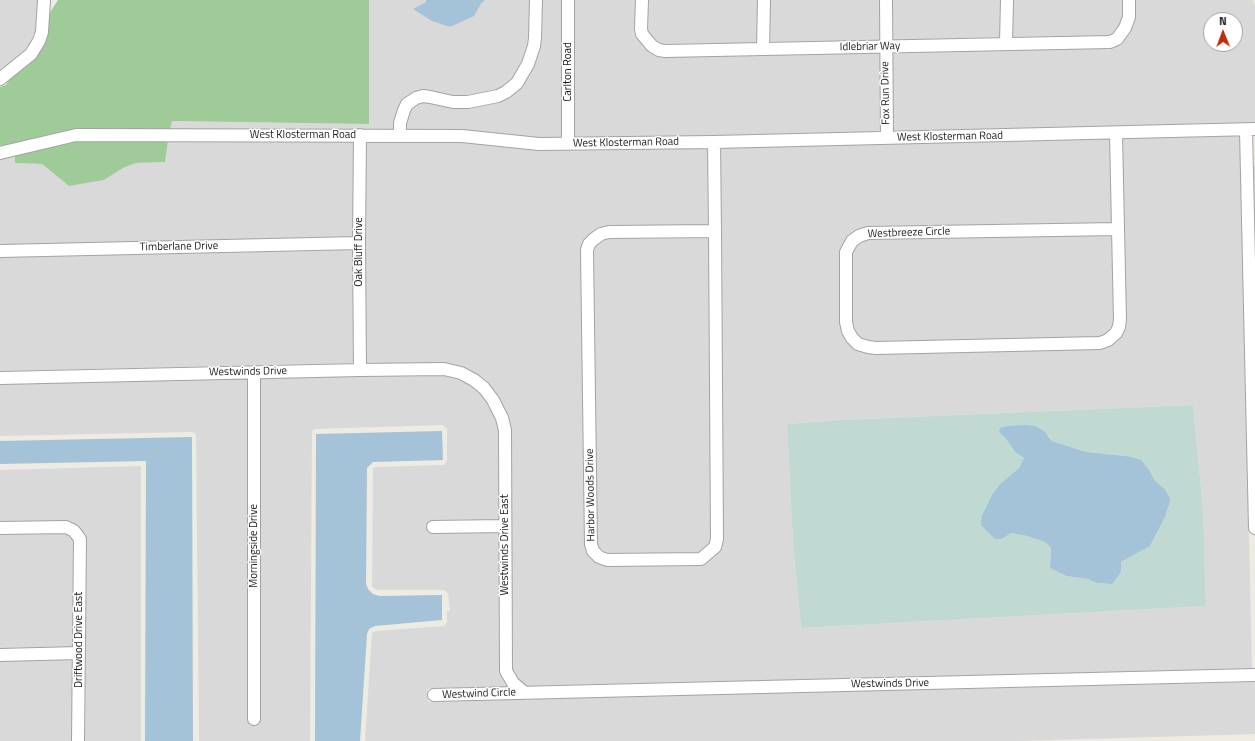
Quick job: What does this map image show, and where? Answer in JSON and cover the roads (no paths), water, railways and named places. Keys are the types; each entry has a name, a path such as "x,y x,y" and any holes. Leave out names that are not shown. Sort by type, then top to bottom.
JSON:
{"street":[{"path":"0,79 31,54 39,42 42,32 44,0"},
{"path":"400,135 400,123 404,110 407,104 416,98 423,96 454,102 468,102 498,96 506,92 517,83 528,64 534,46 536,0"},
{"name":"Carlton Road","path":"568,0 568,144"},
{"name":"Idlebriar Way","path":"642,0 642,34 649,43 659,50 1110,42 1117,39 1125,28 1129,17 1129,0"},
{"path":"763,49 764,0"},
{"name":"Fox Run Drive","path":"886,0 885,46 887,138"},
{"path":"1006,0 1006,43"},
{"path":"1250,130 1255,528"},
{"name":"West Klosterman Road","path":"0,153 76,135 462,136 533,144 568,144 1250,130"},
{"name":"Westbreeze Circle","path":"1116,133 1120,319 1116,333 1108,340 1100,343 872,348 858,344 848,331 846,322 846,252 852,241 859,236 868,233 1118,229"},
{"name":"Oak Bluff Drive","path":"360,135 360,370"},
{"name":"Harbor Woods Drive","path":"714,142 715,231 717,531 715,547 701,559 607,560 600,557 593,551 591,544 587,250 589,244 594,239 601,234 609,232 715,231"},
{"name":"Timberlane Drive","path":"0,251 359,244"},
{"name":"Westwinds Drive","path":"0,378 444,369 454,370 474,380 488,393"},
{"name":"Morningside Drive","path":"254,372 254,719"},
{"name":"Westwinds Drive East","path":"488,393 500,412 505,430 506,671 513,683 525,693"},
{"path":"433,527 505,526"},
{"name":"Driftwood Drive East","path":"0,528 66,527 74,531 80,540 78,741"},
{"path":"0,655 79,653"},
{"name":"Westwinds Drive","path":"525,693 1255,675"},
{"name":"Westwind Circle","path":"434,695 525,693"}]}
